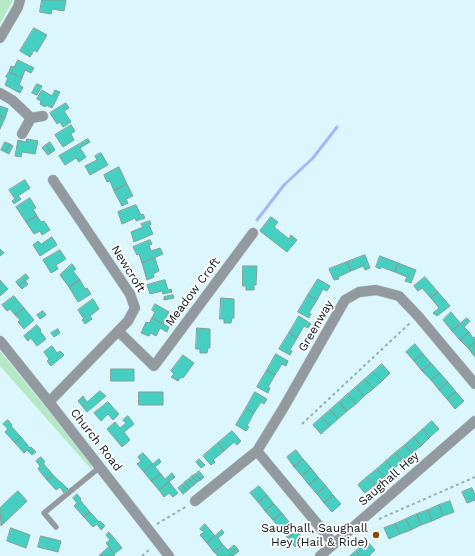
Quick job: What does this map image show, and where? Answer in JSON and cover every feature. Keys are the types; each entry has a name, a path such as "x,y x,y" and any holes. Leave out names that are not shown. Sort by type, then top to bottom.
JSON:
{"street":[{"path":"0,38 20,0"},
{"path":"0,93 12,100 31,118"},
{"path":"31,118 43,116"},
{"path":"22,134 31,118"},
{"name":"Newcroft","path":"49,402 128,321 135,308 133,299 53,180"},
{"name":"Meadow Croft","path":"118,331 153,371 254,233"},
{"name":"Greenway","path":"195,501 257,451 345,300 359,292 376,290 399,296 418,316 475,384"},
{"name":"Church Road","path":"0,341 169,556"},
{"name":"Saughall Hey","path":"320,556 475,421"},
{"path":"257,451 334,544"}],"lane":[{"path":"56,527 44,513 100,467"}],"path":[{"path":"302,424 418,316"},
{"path":"374,521 475,477"},
{"path":"148,529 195,501"}],"green space":[{"path":"0,0 13,0 0,24"},
{"path":"0,351 91,463 92,470 0,366"}],"building":[{"path":"42,0 66,0 64,11 52,9 51,14 40,12"},
{"path":"34,28 47,35 37,52 34,50 30,57 20,51"},
{"path":"18,60 34,68 31,73 25,70 22,78 9,72 11,66 14,67"},
{"path":"9,72 22,78 19,85 23,87 20,93 5,85 8,78 6,77"},
{"path":"37,84 42,86 37,95 32,93"},
{"path":"42,90 52,96 55,90 60,92 52,108 46,105 45,107 40,104 41,101 37,99"},
{"path":"66,103 69,108 64,111 71,122 63,127 60,122 57,124 50,113"},
{"path":"0,106 8,109 5,118 0,116"},
{"path":"0,116 5,118 0,129"},
{"path":"71,125 75,131 71,134 74,140 63,147 55,135"},
{"path":"27,139 38,141 35,154 22,152 21,157 15,156 18,140 26,142"},
{"path":"88,139 90,142 80,148 86,157 79,162 76,158 65,165 59,156"},
{"path":"5,142 10,144 5,152 1,150"},
{"path":"50,142 55,150 51,153 46,145"},
{"path":"10,144 13,146 9,154 5,152"},
{"path":"46,145 51,153 48,155 42,148"},
{"path":"101,153 108,165 90,175 85,166 97,160 95,156"},
{"path":"119,167 127,184 114,191 110,181 107,182 104,175"},
{"path":"25,180 30,188 18,196 21,199 14,204 12,201 15,199 9,190"},
{"path":"127,184 133,196 126,199 128,203 122,206 114,191"},
{"path":"30,198 36,208 33,209 37,216 26,222 16,207"},
{"path":"136,205 141,215 143,214 145,218 136,221 135,218 122,224 118,212"},
{"path":"37,216 41,222 44,221 50,230 42,235 40,231 34,234 26,222"},
{"path":"271,217 278,222 274,227 289,239 291,235 297,240 287,252 260,231"},
{"path":"150,221 151,224 149,225 153,234 134,242 131,232 143,227 141,224"},
{"path":"52,237 57,245 40,256 33,245 38,241 41,244"},
{"path":"150,240 152,244 149,245 151,251 160,248 163,254 142,263 139,254 137,255 133,247"},
{"path":"0,249 4,253 0,256"},
{"path":"60,250 66,259 56,265 58,269 51,273 43,260"},
{"path":"365,255 370,268 365,270 363,266 351,271 347,262"},
{"path":"380,256 398,263 395,272 381,267 380,269 376,267"},
{"path":"155,258 159,271 153,274 154,277 147,280 142,263"},
{"path":"347,262 351,271 338,277 339,279 334,280 329,269"},
{"path":"398,263 416,270 411,283 405,281 407,277 395,272"},
{"path":"72,264 76,269 73,271 80,280 69,287 60,275"},
{"path":"243,266 257,266 256,285 254,285 254,290 246,290 246,286 243,286"},
{"path":"26,274 29,278 19,286 16,282"},
{"path":"425,277 438,292 431,298 422,288 418,291 414,286"},
{"path":"318,279 330,286 327,291 323,289 317,300 308,295"},
{"path":"0,280 8,289 0,296"},
{"path":"80,280 85,289 87,288 91,294 78,302 69,287"},
{"path":"165,280 168,290 171,289 172,292 163,294 162,291 150,294 147,285"},
{"path":"25,281 28,284 22,289 19,286"},
{"path":"438,292 450,306 437,316 433,313 439,308 431,298"},
{"path":"173,295 174,298 164,300 164,297"},
{"path":"308,295 317,300 309,313 311,314 309,318 298,312"},
{"path":"14,296 24,308 15,315 10,309 7,311 2,305"},
{"path":"221,298 234,299 234,318 232,318 231,323 224,323 224,319 220,319"},
{"path":"93,299 99,309 90,316 92,319 85,324 82,320 84,319 78,310"},
{"path":"155,304 169,312 163,324 152,318 155,312 152,310"},
{"path":"24,308 34,320 24,329 18,322 20,320 15,315"},
{"path":"43,311 46,315 40,319 37,315"},
{"path":"451,312 461,324 452,331 443,320"},
{"path":"299,316 311,324 308,328 304,326 297,338 289,333"},
{"path":"152,318 169,327 167,332 160,328 156,336 151,333 149,336 141,333 146,322 149,323"},
{"path":"467,318 470,321 464,327 469,332 460,340 452,331"},
{"path":"37,325 46,339 37,346 31,338 28,341 24,336"},
{"path":"197,328 210,329 210,348 208,348 207,353 200,353 200,349 196,349"},
{"path":"58,329 60,333 54,337 51,333"},
{"path":"469,332 473,338 475,337 475,342 468,348 460,340"},
{"path":"289,333 297,338 290,350 292,351 290,355 279,349"},
{"path":"475,342 475,357 468,348"},
{"path":"415,344 423,354 414,361 406,352"},
{"path":"52,346 57,353 60,351 64,355 51,366 47,361 49,359 44,352"},
{"path":"276,354 288,361 286,366 282,364 275,375 267,370"},
{"path":"423,354 431,363 422,371 414,361"},
{"path":"183,355 194,363 183,378 181,377 178,381 171,377 174,374 171,371"},
{"path":"431,363 440,373 431,380 422,371"},
{"path":"382,364 390,373 382,381 373,372"},
{"path":"111,369 134,369 134,381 111,381"},
{"path":"267,370 275,375 268,387 270,388 268,393 257,387"},
{"path":"373,372 382,381 373,389 365,379"},
{"path":"440,373 448,382 439,390 431,380"},
{"path":"365,379 373,389 364,396 356,387"},
{"path":"448,382 456,392 447,399 439,390"},
{"path":"356,387 364,396 356,404 348,394"},
{"path":"100,391 106,396 87,412 78,401 83,396 87,402"},
{"path":"139,392 163,392 163,405 139,405"},
{"path":"255,392 267,399 264,404 261,402 254,413 246,408"},
{"path":"456,392 464,401 455,409 447,399"},
{"path":"348,394 356,404 347,411 339,402"},
{"path":"108,402 119,414 113,420 108,414 101,421 94,413"},
{"path":"339,402 347,411 338,419 330,410"},
{"path":"246,408 254,413 246,431 236,425"},
{"path":"330,410 338,419 330,426 322,417"},
{"path":"128,416 134,424 124,432 130,440 122,447 107,429 115,422 120,428 126,423 123,420"},
{"path":"322,417 330,426 321,434 313,425"},
{"path":"8,420 12,425 11,426 21,437 15,443 5,432 8,429 3,424"},
{"path":"432,421 439,429 430,437 423,429"},
{"path":"423,429 430,437 421,446 414,437"},
{"path":"232,431 241,441 237,445 234,442 224,451 218,443"},
{"path":"21,437 30,448 31,447 36,452 32,455 27,450 24,453 15,443"},
{"path":"414,437 421,446 412,453 405,445"},
{"path":"218,443 224,451 213,460 215,462 211,465 203,456"},
{"path":"405,445 412,453 403,461 395,453"},
{"path":"296,450 303,459 294,467 287,457"},
{"path":"143,453 153,464 144,472 137,464 141,461 138,457"},
{"path":"395,453 403,461 393,469 386,461"},
{"path":"41,457 45,462 43,463 53,475 47,480 38,469 40,466 36,461"},
{"path":"159,459 161,462 155,467 161,474 151,481 144,472"},
{"path":"199,459 205,465 201,468 196,462"},
{"path":"303,459 311,468 302,476 294,467"},
{"path":"386,461 393,469 384,477 377,469"},
{"path":"311,468 318,477 309,485 302,476"},
{"path":"377,469 384,477 375,485 367,477"},
{"path":"199,471 204,477 201,480 196,474"},
{"path":"172,473 175,477 159,490 151,481 161,474 165,479"},
{"path":"196,474 201,480 197,482 192,476"},
{"path":"53,475 68,489 64,493 60,487 56,490 47,480"},
{"path":"192,476 197,482 194,485 189,479"},
{"path":"318,477 326,486 317,494 309,485"},
{"path":"367,477 375,485 365,493 358,485"},
{"path":"189,479 194,485 190,488 185,482"},
{"path":"169,482 178,493 173,497 169,493 164,497 159,490"},
{"path":"185,482 190,488 187,491 182,485"},
{"path":"182,485 187,491 183,494 178,488"},
{"path":"259,486 267,495 258,502 250,493"},
{"path":"326,486 333,495 324,503 317,494"},
{"path":"472,488 475,495 475,500 467,503 462,492"},
{"path":"18,491 27,501 1,526 0,508"},
{"path":"77,494 90,512 84,517 74,506 77,503 73,498"},
{"path":"267,495 274,504 265,511 258,502"},
{"path":"333,495 341,504 332,512 324,503"},
{"path":"450,501 454,512 443,516 439,505"},
{"path":"274,504 282,513 273,520 265,511"},
{"path":"439,505 443,516 432,521 428,510"},
{"path":"428,510 432,521 421,525 417,514"},
{"path":"90,512 105,526 101,530 97,524 93,527 84,517"},
{"path":"282,513 289,522 280,529 273,520"},
{"path":"417,514 421,525 411,530 406,519"},
{"path":"406,519 411,530 400,534 395,524"},
{"path":"289,522 297,531 288,538 280,529"},
{"path":"205,524 215,536 207,543 200,535 204,532 200,529"},
{"path":"395,524 400,534 389,539 384,528"},
{"path":"11,528 30,535 26,548 7,541"},
{"path":"222,530 224,533 218,538 223,545 214,552 207,543"},
{"path":"297,531 304,540 295,547 288,538"},
{"path":"109,532 122,548 114,554 106,543 110,540 106,535"},
{"path":"41,536 61,541 58,552 38,547"},
{"path":"367,541 375,550 369,556 360,556 356,551"},
{"path":"223,545 228,550 234,545 237,548 228,556 218,556 214,552"},
{"path":"109,547 115,555 114,556 99,556"},
{"path":"237,548 239,551 233,556 228,556"},
{"path":"356,551 360,556 350,556"}],"waterway":[{"path":"257,220 284,185 313,158 337,127"}],"place":[{"name":"Saughall, Saughall Hey (Hail & Ride)","path":"376,535"}]}
